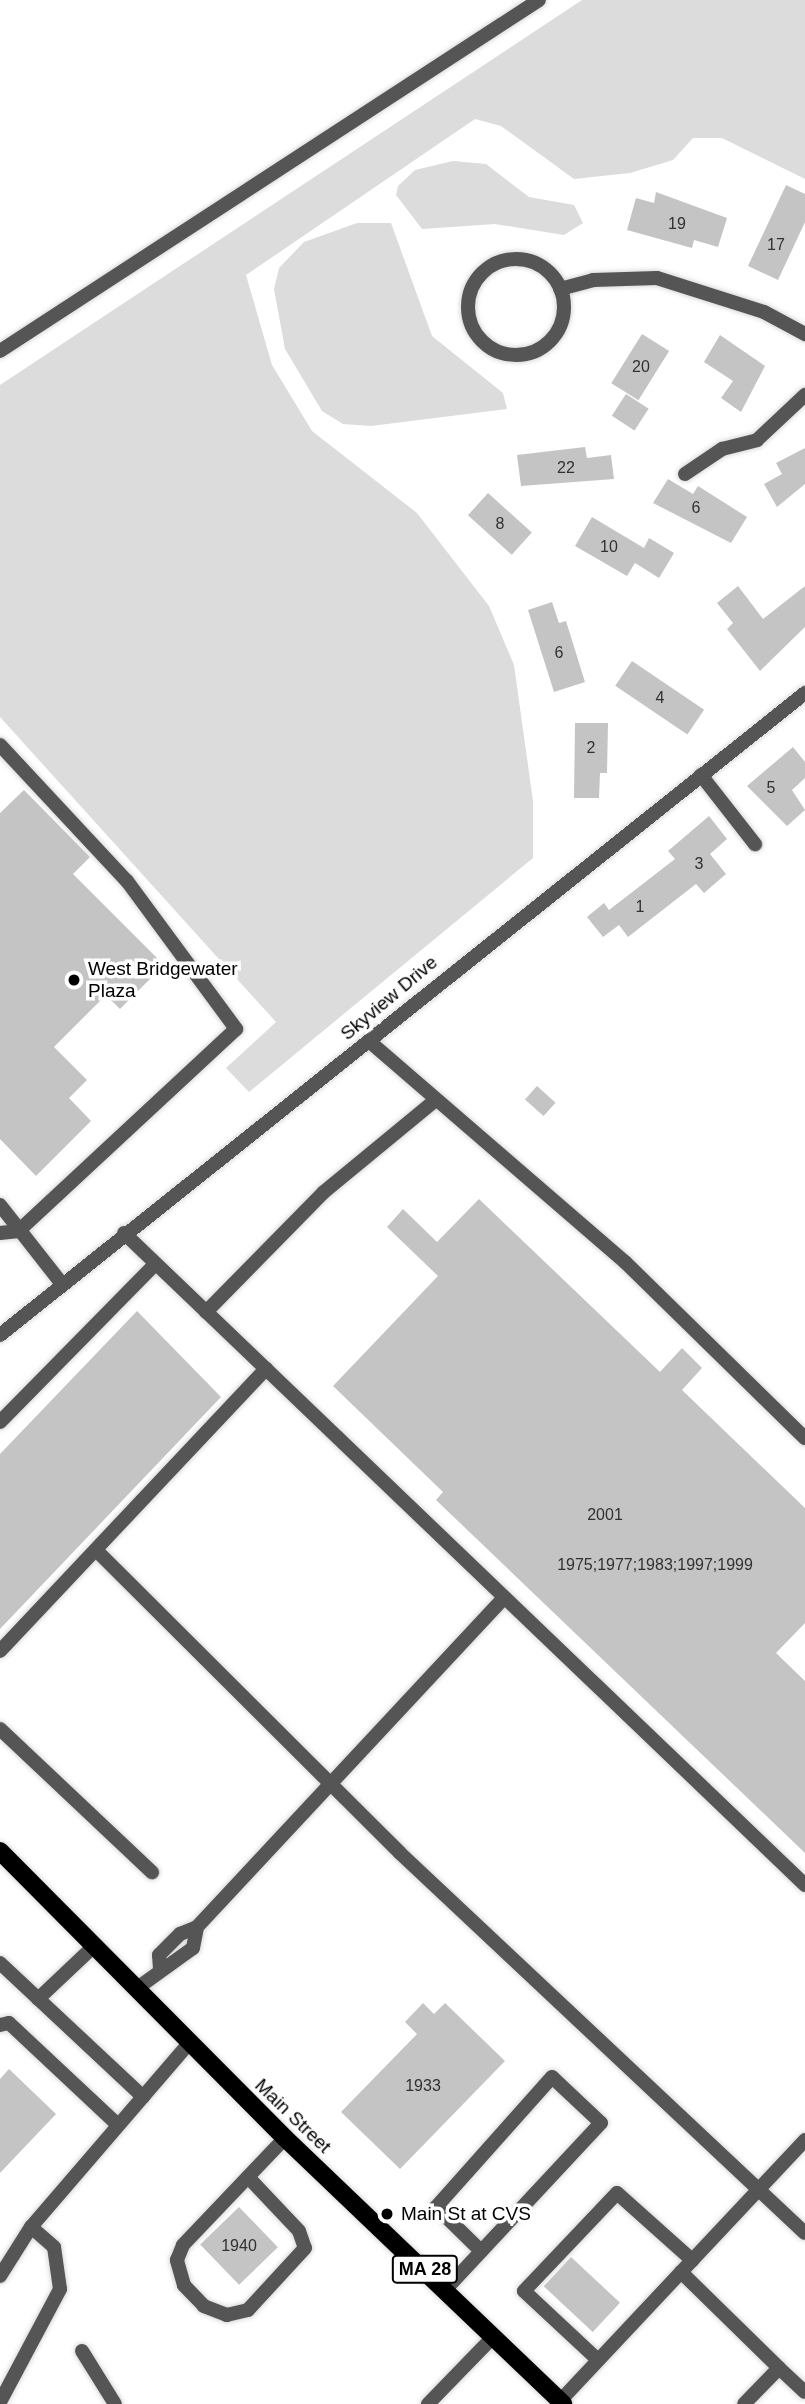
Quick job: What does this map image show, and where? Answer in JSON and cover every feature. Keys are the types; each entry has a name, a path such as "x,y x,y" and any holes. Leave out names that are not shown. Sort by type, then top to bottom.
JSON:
{"main road":[{"name":"Main Street","path":"0,1851 285,2138 446,2289 561,2403"}],"street":[{"path":"0,351 539,0"},
{"path":"530,261 560,289 562,318 537,349 498,351 471,323 470,292 499,262 530,261"},
{"path":"560,289 593,280 657,278 764,312 805,334"},
{"path":"685,474 722,449 757,440 805,395"},
{"name":"Skyview Drive","path":"0,1335 124,1233 805,693"},
{"path":"0,745 127,881 236,1030 19,1231 0,1234"},
{"path":"701,775 755,844"},
{"path":"369,1041 433,1102 625,1262 805,1438"},
{"path":"206,1312 324,1192 433,1102"},
{"path":"0,1205 62,1284"},
{"path":"124,1233 805,1885"},
{"path":"0,1422 155,1264"},
{"path":"0,1651 266,1369"},
{"path":"96,1550 330,1782 805,2233"},
{"path":"136,1989 160,1969 172,1969 193,1948 197,1927 504,1598"},
{"path":"0,1729 152,1872"},
{"path":"38,1998 94,1946"},
{"path":"0,1963 143,2097"},
{"path":"0,2025 9,2022 118,2125"},
{"path":"0,2276 31,2227 189,2043"},
{"path":"446,2289 601,2123 552,2077 436,2207 481,2251"},
{"path":"248,2177 299,2231 305,2248 248,2310 227,2315 204,2306 184,2285 177,2260 183,2245 285,2138"},
{"path":"561,2403 598,2360 805,2140"},
{"path":"598,2360 524,2291 617,2193 692,2260"},
{"path":"0,2402 60,2290 54,2248 31,2227"},
{"path":"681,2272 805,2392"},
{"path":"428,2404 494,2336"},
{"path":"82,2351 115,2404"},
{"path":"744,2404 779,2368"}],"shaded area":[{"path":"582,0 805,0 805,179 722,138 693,138 673,160 630,173 574,179 501,126 475,119 246,275 272,365 312,431 417,513 489,606 514,665 533,801 533,858 249,1092 226,1068 276,1022 0,717 0,385"},
{"path":"453,161 486,164 529,197 574,205 583,223 564,235 495,224 422,229 396,195 398,186 415,170"},
{"path":"357,223 391,223 432,336 503,393 507,409 371,426 343,424 322,411 285,349 274,289 279,268 304,242"}],"building":[{"path":"786,185 805,194 805,222 778,280 748,266"},
{"path":"656,192 727,218 718,247 694,240 692,248 627,230 636,198 654,203"},
{"path":"642,334 669,351 638,400 611,383"},
{"path":"720,335 765,366 741,412 721,398 733,381 704,362"},
{"path":"626,394 649,409 634,431 612,416"},
{"path":"585,447 587,458 611,455 614,479 521,486 517,455"},
{"path":"805,448 805,484 777,507 764,484 782,474 776,463"},
{"path":"668,479 693,494 698,486 747,517 731,543 653,503"},
{"path":"488,493 532,532 512,555 468,515"},
{"path":"592,517 644,548 649,538 674,553 659,578 635,563 641,553 627,576 575,546"},
{"path":"738,586 763,619 805,586 805,627 760,671 727,629 733,623 717,603"},
{"path":"552,602 559,623 566,621 585,682 554,692 528,610"},
{"path":"632,661 704,710 687,735 615,686"},
{"path":"575,723 608,723 607,773 600,773 599,798 574,798"},
{"path":"793,747 805,762 805,778 792,790 805,810 787,826 747,786"},
{"name":"West Bridgewater Plaza","path":"24,790 90,857 73,874 164,965 120,1009 106,995 54,1047 87,1080 69,1098 91,1121 36,1176 0,1139 0,813"},
{"path":"709,816 727,839 710,854 726,874 704,893 696,884 628,937 619,925 603,937 587,917 604,903 609,910 675,859 668,851"},
{"path":"537,1086 556,1103 544,1116 525,1099"},
{"path":"479,1199 660,1372 682,1348 702,1368 682,1390 805,1508 805,1623 776,1653 805,1681 805,1853 436,1500 443,1492 333,1386 438,1276 387,1227 403,1209 437,1242"},
{"path":"137,1311 221,1397 0,1629 0,1454"},
{"path":"423,2003 434,2014 445,2003 505,2061 400,2169 341,2112 417,2034 405,2022"},
{"path":"9,2069 56,2114 0,2173 0,2079"},
{"path":"239,2207 278,2247 239,2285 200,2245"},
{"path":"571,2257 620,2303 593,2332 544,2286"}],"place":[{"name":"West Bridgewater Plaza","path":"74,980"},
{"name":"Main St at CVS","path":"387,2214"}]}
